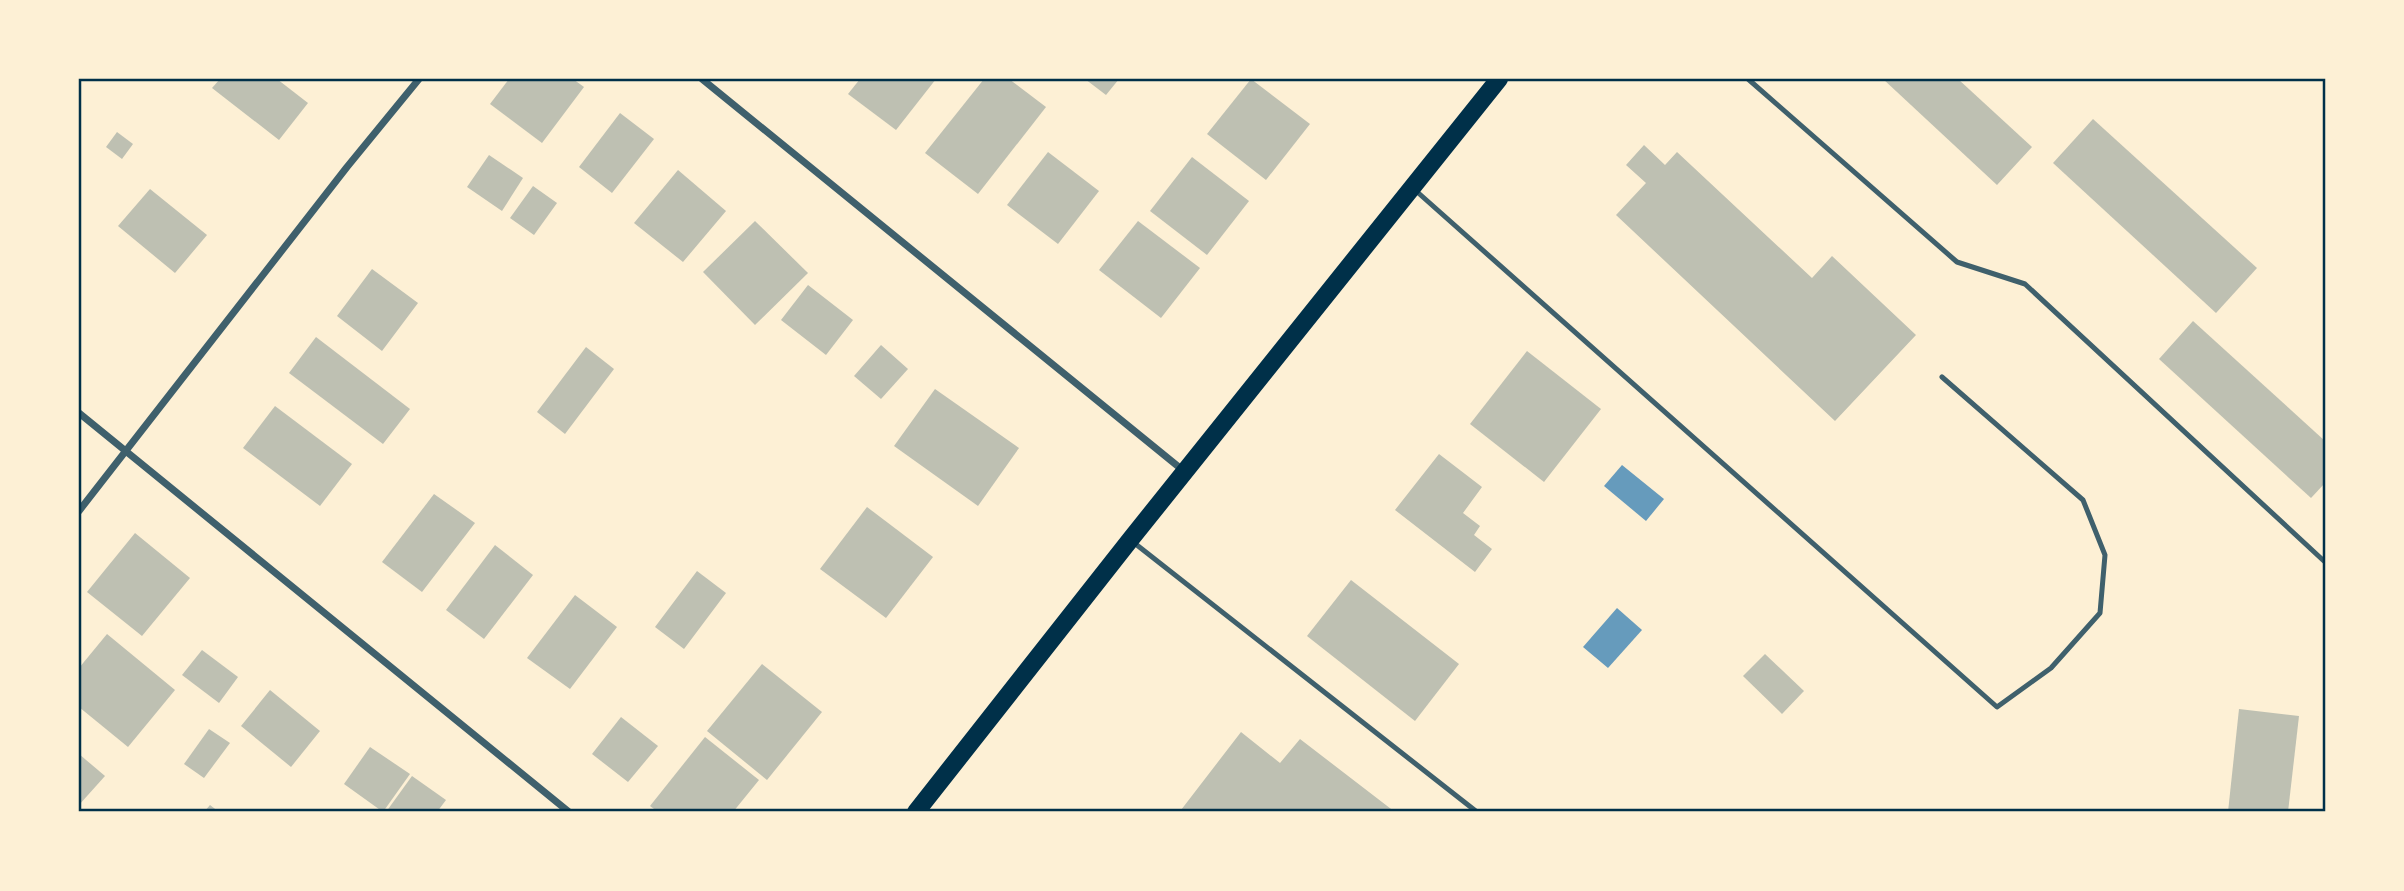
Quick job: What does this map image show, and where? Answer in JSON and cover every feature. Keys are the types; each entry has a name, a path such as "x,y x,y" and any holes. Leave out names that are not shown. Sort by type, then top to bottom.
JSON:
{"main road":[{"path":"916,812 1499,79"}],"street":[{"path":"79,512 347,167 419,79"},
{"path":"702,79 1185,472"},
{"path":"79,413 569,812"}],"lane":[{"path":"1748,79 1957,262 2025,284 2325,562"},
{"path":"1412,188 1997,707 2051,668 2100,613 2105,555 2083,500 1941,377"},
{"path":"1130,540 1477,812"}],"water":[{"path":"1622,465 1664,499 1646,521 1604,486"},
{"path":"1617,608 1642,630 1608,668 1583,647"}],"building":[{"path":"220,79 277,79 308,103 279,140 212,88"},
{"path":"509,79 573,79 584,87 542,143 490,104"},
{"path":"860,79 936,79 896,130 848,94"},
{"path":"984,79 1009,79 1046,107 978,194 925,153"},
{"path":"1085,79 1119,79 1106,95"},
{"path":"1251,79 1310,124 1266,180 1207,134"},
{"path":"1883,79 1958,79 2032,147 1997,185"},
{"path":"620,113 654,139 612,193 579,167"},
{"path":"2093,119 2257,268 2216,313 2053,163"},
{"path":"117,132 133,144 122,159 106,147"},
{"path":"1644,145 1665,165 1677,152 1812,278 1832,256 1916,335 1835,421 1616,215 1646,183 1626,165"},
{"path":"1048,152 1099,191 1058,244 1007,205"},
{"path":"489,155 523,178 502,211 467,187"},
{"path":"1192,157 1249,201 1207,255 1150,211"},
{"path":"678,170 726,211 683,262 634,223"},
{"path":"533,186 557,203 534,235 510,218"},
{"path":"150,189 207,235 175,273 118,226"},
{"path":"755,221 808,273 755,325 703,272"},
{"path":"1138,221 1200,268 1161,318 1099,270"},
{"path":"372,269 418,303 382,351 337,316"},
{"path":"808,285 853,320 826,355 781,320"},
{"path":"2193,321 2325,441 2325,483 2311,498 2159,359"},
{"path":"316,337 410,409 383,444 289,373"},
{"path":"881,345 908,369 881,399 854,376"},
{"path":"586,347 614,369 565,434 537,412"},
{"path":"1527,351 1601,409 1544,482 1470,424"},
{"path":"935,389 1019,448 978,506 894,446"},
{"path":"275,406 352,464 320,506 243,448"},
{"path":"1439,454 1482,487 1463,513 1480,526 1474,535 1492,549 1475,572 1395,510"},
{"path":"434,494 475,523 422,592 382,562"},
{"path":"867,507 933,557 886,618 820,569"},
{"path":"135,533 190,578 142,636 87,592"},
{"path":"495,545 533,575 484,639 446,610"},
{"path":"697,571 726,593 684,649 655,627"},
{"path":"1351,580 1459,664 1415,721 1307,636"},
{"path":"575,595 617,627 570,689 527,658"},
{"path":"107,634 175,690 128,747 79,707 79,668"},
{"path":"202,650 238,677 219,703 182,675"},
{"path":"1765,654 1804,691 1782,714 1743,676"},
{"path":"762,664 822,712 767,780 707,731"},
{"path":"270,690 320,731 291,767 241,726"},
{"path":"2239,709 2299,716 2288,812 2228,812"},
{"path":"621,717 658,746 628,782 592,754"},
{"path":"209,729 230,743 204,778 184,764"},
{"path":"1241,732 1280,763 1300,739 1395,812 1181,810"},
{"path":"705,737 759,780 733,812 658,812 650,806"},
{"path":"370,747 410,774 383,812 344,784"},
{"path":"79,754 105,776 79,805"},
{"path":"412,776 446,800 437,812 386,812"},
{"path":"210,805 219,812 204,812"}]}
